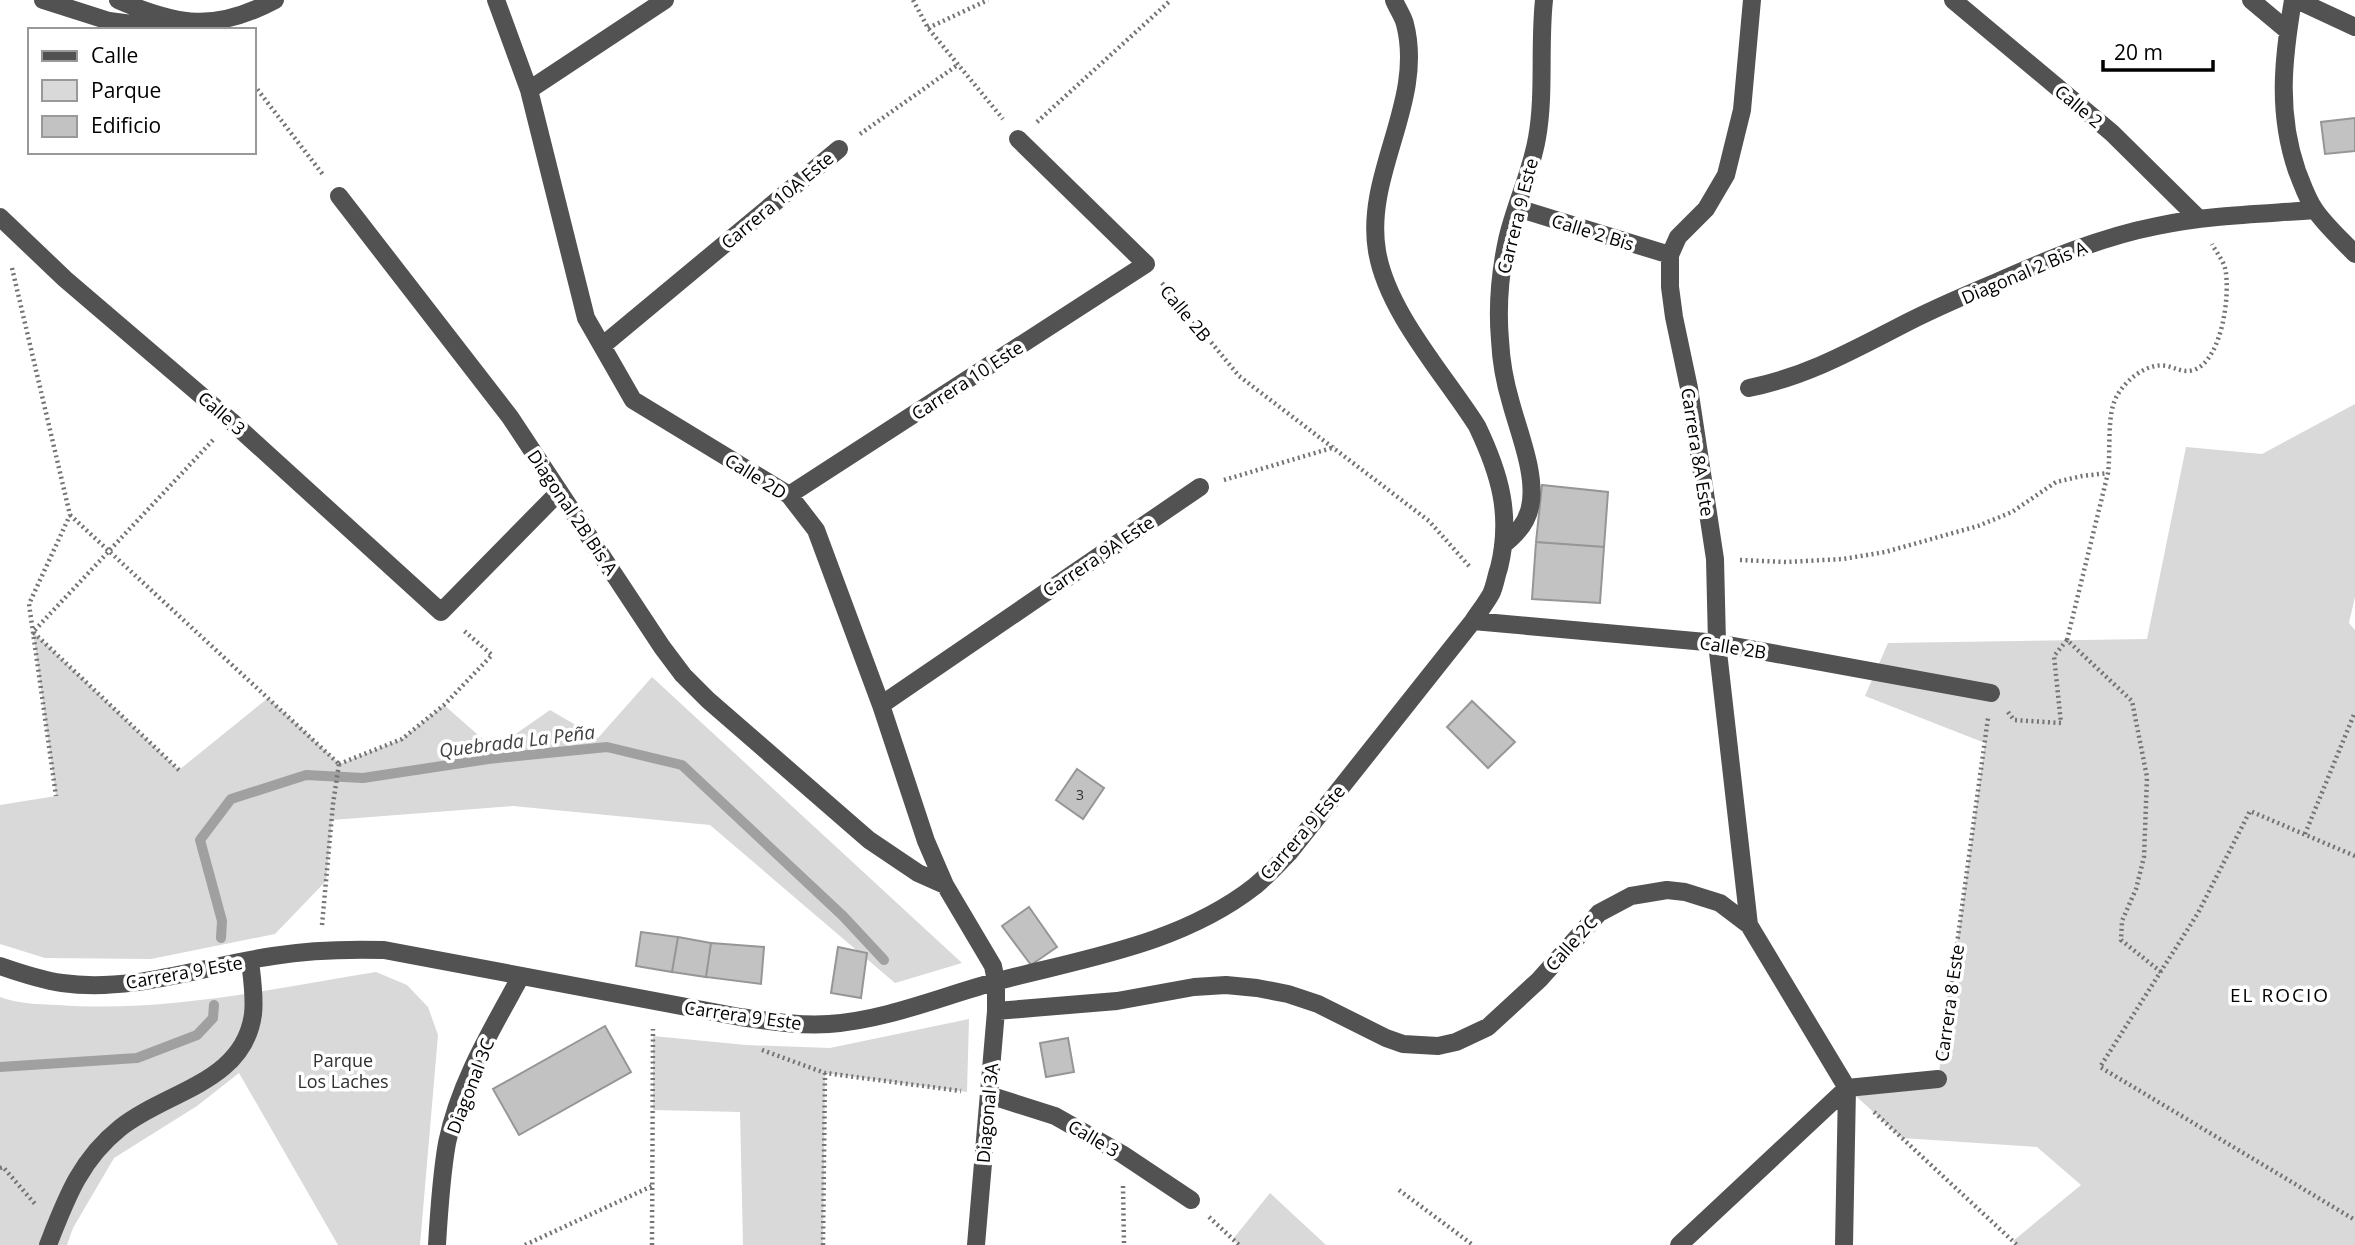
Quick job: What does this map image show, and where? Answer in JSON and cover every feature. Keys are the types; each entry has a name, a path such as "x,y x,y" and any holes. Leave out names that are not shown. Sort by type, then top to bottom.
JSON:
{"street":[{"path":"43,0 110,21 155,27 229,19 275,0"},
{"path":"118,0 173,19 206,23"},
{"name":"Calle 2D","path":"496,0 528,90 586,318 633,400 789,495 817,530 881,705 909,796 945,885 993,966 996,982"},
{"path":"528,90 665,0"},
{"path":"1394,0 1405,24 1408,63 1402,107 1376,203 1377,250 1391,296 1477,426 1500,479 1503,545 1492,592"},
{"name":"Carrera 9 Este","path":"1503,545 1526,521 1531,504 1528,467 1505,376 1498,307 1507,238 1530,171 1537,136 1541,101 1544,0"},
{"path":"1670,255 1678,237 1706,209 1726,175 1742,110 1752,0"},
{"name":"Calle 2","path":"1953,0 2112,133 2199,219"},
{"path":"2251,0 2288,30"},
{"path":"2355,27 2295,0 2288,30 2282,86 2290,150 2315,210 2355,254"},
{"path":"1018,139 1146,264"},
{"name":"Carrera 10A Este","path":"602,346 839,149"},
{"name":"Diagonal 2B Bis A","path":"339,196 510,417 683,675 869,841 918,873 945,885"},
{"name":"Calle 2 Bis","path":"1517,208 1670,255"},
{"name":"Diagonal 2 Bis A","path":"1749,388 1808,372 1915,319 2079,248 2118,235 2199,219 2315,210"},
{"name":"Calle 3","path":"0,217 65,279 231,421 441,612"},
{"name":"Carrera 8A Este","path":"1670,255 1674,317 1689,388 1715,559 1717,643 1749,925"},
{"name":"Carrera 10 Este","path":"789,495 1146,264"},
{"name":"Carrera 9A Este","path":"881,705 1200,487"},
{"path":"441,612 559,492"},
{"name":"Carrera 9 Este","path":"0,966 61,983 92,985 173,977 319,950 384,950 740,1017 803,1024 853,1021 884,1015 1154,939 1190,925 1234,901 1256,885 1289,853 1473,621 1492,592"},
{"name":"Calle 2B","path":"1473,621 1717,643 1991,693"},
{"name":"Calle 2C","path":"996,1011 1117,1001 1194,987 1226,985 1288,994 1318,1004 1394,1041 1438,1046 1455,1042 1488,1027 1539,980 1599,913 1631,896 1667,890 1685,891 1720,903 1749,925 1847,1088"},
{"path":"48,1245 71,1186 101,1146 139,1114 218,1073 238,1053 245,1041 253,1015 250,961"},
{"name":"Diagonal 3C","path":"437,1245 448,1142 462,1095 477,1058 521,976"},
{"name":"Diagonal 3A","path":"976,1245 996,1011 996,982"},
{"name":"Carrera 8 Este","path":"1847,1088 1938,1079"},
{"path":"1679,1245 1847,1088"},
{"path":"1844,1245 1847,1088"},
{"name":"Calle 3","path":"989,1094 1055,1116 1122,1154 1191,1200"}],"path":[{"path":"913,0 929,28 1018,139 1171,0"},
{"path":"929,28 988,0"},
{"name":"Carrera 10A Este","path":"839,149 959,64"},
{"path":"256,88 339,196"},
{"path":"0,217 70,515 339,767"},
{"path":"1991,693 2014,720 2061,723 2054,656 2067,640 2108,473 2111,410 2125,384 2153,366 2184,371 2198,368 2216,344 2224,318 2225,268 2199,219"},
{"name":"Calle 2B","path":"1146,264 1239,376 1429,520 1492,592"},
{"path":"33,632 231,421"},
{"path":"1200,487 1335,447"},
{"path":"1715,559 1786,562 1843,559 1885,552 1978,526 2012,512 2056,482 2108,473"},
{"path":"56,796 29,604 70,515"},
{"path":"339,767 402,739 444,705 492,655 441,612"},
{"path":"33,632 179,771"},
{"path":"2067,640 2132,701 2147,777 2144,857 2136,889 2122,921 2121,940 2161,972"},
{"name":"Carrera 8 Este","path":"1938,1079 1991,693"},
{"path":"2304,834 2355,712"},
{"path":"319,950 339,767"},
{"path":"2355,856 2250,811 2198,913 2100,1068 2355,1220"},
{"path":"652,1245 653,1024"},
{"path":"823,1245 825,1073"},
{"path":"1847,1088 2017,1245"},
{"path":"1122,1154 1124,1245"},
{"path":"0,1168 3,1167 55,1226"},
{"path":"525,1245 652,1185"},
{"path":"1399,1190 1473,1245"},
{"path":"1191,1200 1238,1245"}],"green space":[{"path":"2355,404 2355,597 2349,623 2355,630 2355,1245 2017,1245 2013,1241 2081,1185 2037,1147 1902,1138 1847,1088 1938,1079 1985,743 1865,696 1888,643 2147,639 2186,447 2262,454"},
{"path":"33,632 179,770 268,698 340,764 402,739 444,705 494,749 550,710 598,738 652,677 962,963 895,983 710,825 513,806 332,820 326,881 275,934 151,959 45,958 0,944 0,805 56,796"},
{"name":"Parque Los Laches","path":"376,972 407,985 428,1007 438,1035 420,1245 338,1245 239,1073 197,1106 114,1158 73,1228 67,1245 0,1245 0,997 36,1004 137,1006 217,998"},
{"path":"969,1019 967,1092 825,1073 823,1245 743,1245 740,1112 653,1110 653,1036 746,1045 830,1048"},
{"path":"1270,1193 1326,1245 1239,1245 1233,1239"}],"building":[{"path":"2355,118 2355,151 2325,154 2321,122"},
{"path":"1542,485 1608,492 1604,547 1536,542"},
{"path":"1536,542 1604,547 1600,603 1532,599"},
{"path":"1472,701 1515,742 1488,768 1447,727"},
{"path":"1077,769 1104,788 1083,819 1056,800"},
{"path":"1029,907 1057,947 1031,965 1002,926"},
{"path":"641,932 678,937 672,972 636,966"},
{"path":"678,937 711,943 706,977 672,972"},
{"path":"711,943 764,947 761,984 706,977"},
{"path":"838,947 867,953 861,998 831,993"},
{"path":"605,1026 631,1072 519,1135 493,1089"},
{"path":"1068,1038 1074,1072 1046,1077 1040,1043"}],"waterway":[{"name":"Quebrada La Peña","path":"221,938 222,921 200,840 231,799 306,775 363,778 488,759 607,747 682,765 843,916 884,960"},
{"name":"Quebrada La Peña","path":"0,1067 137,1058 197,1035 213,1018 214,1005"}],"district":[{"name":"EL ROCIO","path":"2280,995"}]}
